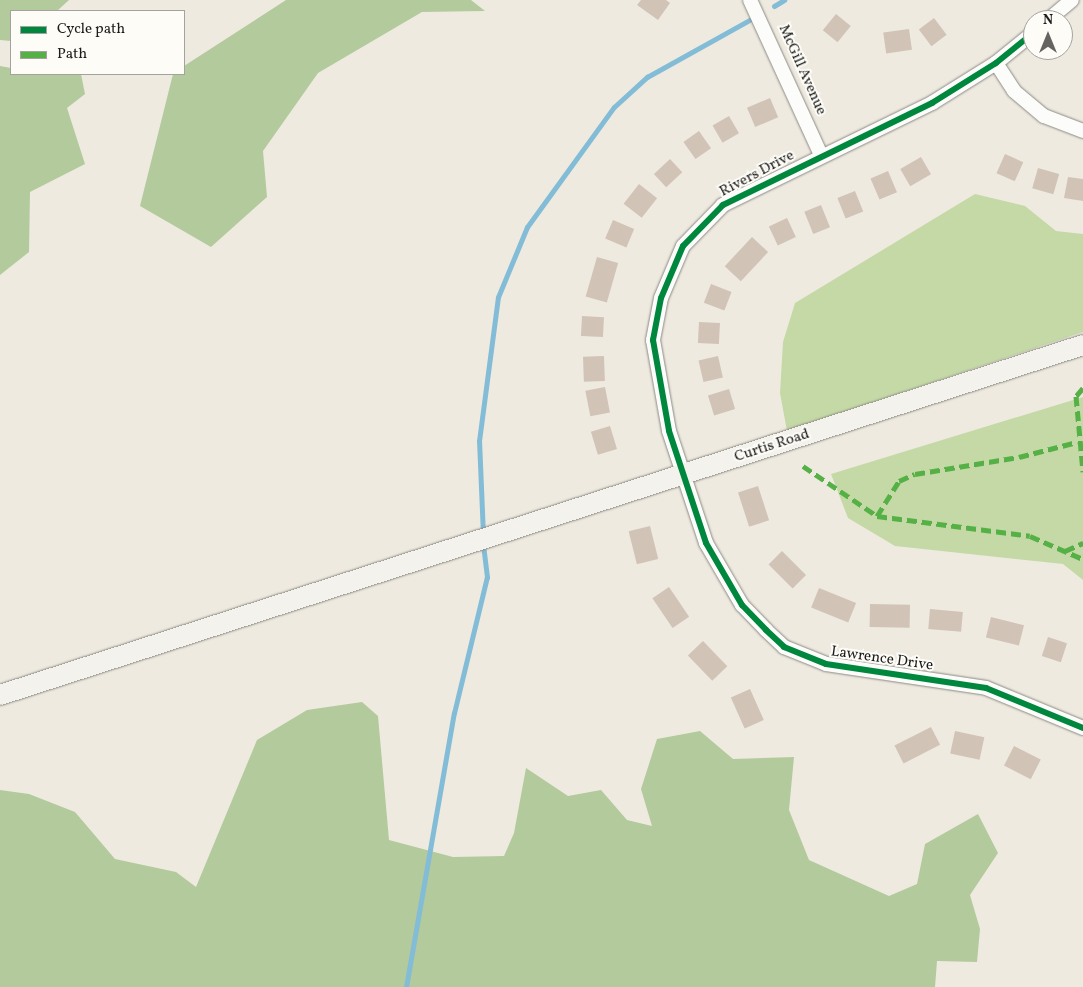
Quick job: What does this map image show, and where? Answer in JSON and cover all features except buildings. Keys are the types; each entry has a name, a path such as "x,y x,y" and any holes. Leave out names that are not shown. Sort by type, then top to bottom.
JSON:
{"main road":[{"name":"Curtis Road","path":"0,695 462,549 1083,345"}],"street":[{"name":"McGill Avenue","path":"750,0 821,155"},
{"path":"1060,10 1072,0"},
{"name":"Rivers Drive","path":"682,476 657,382 652,340 660,298 683,246 722,205 821,155 932,103 996,63 1023,41"},
{"path":"996,63 1014,91 1044,116 1083,131"},
{"name":"Lawrence Drive","path":"682,476 717,568 742,605 784,647 826,664 986,688 1083,728"}],"green space":[{"path":"0,0 69,0 58,10 10,10 10,41 0,40"},
{"path":"286,0 471,0 485,11 422,12 318,73 263,151 267,197 211,247 140,206 173,75 185,75 185,65"},
{"path":"0,66 10,68 10,75 81,75 85,94 67,108 85,164 30,192 29,252 0,275"},
{"path":"975,194 1025,206 1056,231 1083,234 1083,332 787,431 780,393 783,342 795,303"},
{"path":"1083,397 1083,580 1063,564 895,546 848,518 831,474"},
{"path":"362,702 378,716 389,840 453,857 504,856 514,833 526,768 568,796 601,790 627,820 652,826 641,789 657,739 700,731 733,759 794,757 789,810 809,860 889,896 917,884 925,844 978,814 998,853 970,895 980,929 977,962 937,961 935,987 0,987 0,790 29,794 75,812 115,859 176,872 196,887 257,740 307,710"}],"waterway":[{"path":"774,6 784,0"},
{"path":"483,535 479,441 498,297 527,227 614,107 647,77 751,19"},
{"path":"406,987 454,713 487,577 483,544"}],"marked path":[{"path":"1083,388 1076,396 1083,472"},
{"path":"877,516 899,481 915,474 1019,457 1077,442"},
{"path":"803,466 877,516 1030,536 1083,559"},
{"path":"1065,551 1083,543"}],"cycle path":[{"path":"1023,41 996,63 932,103 723,205 683,246 661,298 653,340 669,431 706,543 742,605 784,647 826,664 986,688 1083,728"}]}
